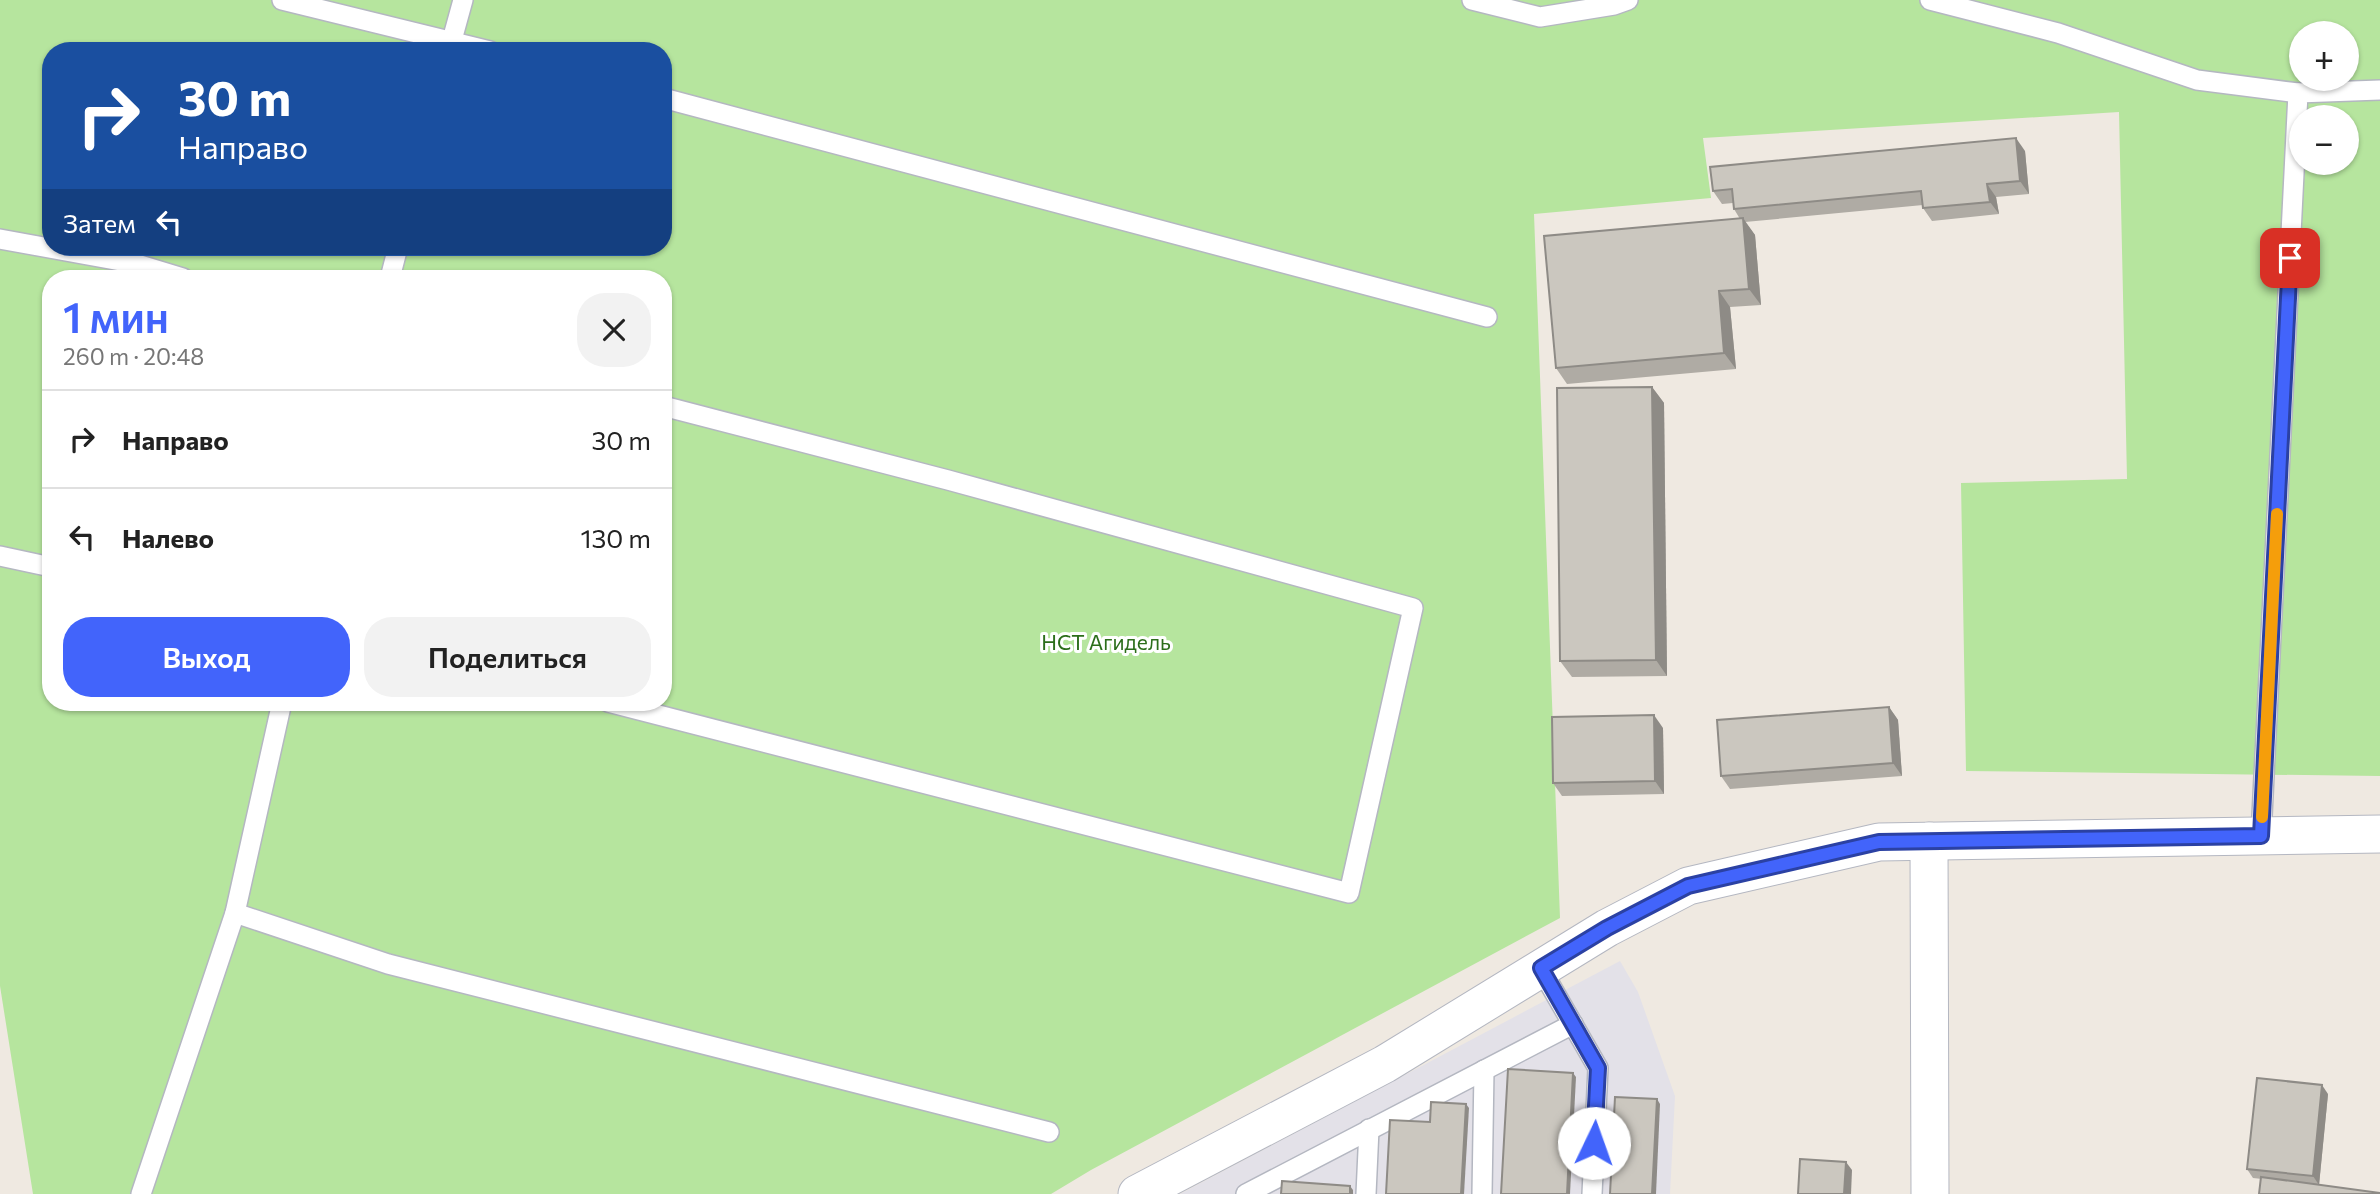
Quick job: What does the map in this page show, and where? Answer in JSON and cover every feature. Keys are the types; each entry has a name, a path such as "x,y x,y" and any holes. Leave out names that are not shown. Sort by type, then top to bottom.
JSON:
{"street":[{"path":"1138,1194 1385,1064 1607,928 1688,886 1879,842 2380,834"},
{"path":"1929,841 1930,1194"}],"lane":[{"path":"282,0 436,42"},
{"path":"452,42 463,0"},
{"path":"1472,0 1540,17 1614,5 1628,0"},
{"path":"1930,0 2058,33 2197,79 2298,93 2380,90"},
{"path":"2261,836 2298,93"},
{"path":"672,101 1487,317"},
{"path":"0,239 42,247"},
{"path":"93,256 157,270"},
{"path":"643,711 1349,893 1413,608 948,480 672,408"},
{"path":"0,556 42,565"},
{"path":"141,1194 235,913 280,711"},
{"path":"235,913 388,964 1049,1132"},
{"path":"1541,968 1598,1068 1592,1194"},
{"path":"1256,1191 1369,1129 1573,1024"},
{"path":"1482,1194 1484,1070"},
{"path":"1366,1194 1369,1129"}],"shaded area":[{"path":"1620,961 1638,992 1675,1096 1670,1194 1180,1194"}],"green space":[{"name":"НСТ Агидель","path":"0,0 2380,0 2380,776 1966,771 1961,483 2127,479 2119,112 1703,138 1711,198 1534,214 1560,918 1051,1194 33,1194 0,986"}],"building":[{"path":"2016,138 2020,181 1987,184 1990,202 1923,208 1921,191 1734,209 1732,189 1713,191 1710,167"},
{"path":"1743,218 1749,289 1719,291 1724,353 1556,368 1544,236"},
{"path":"1652,387 1656,660 1560,661 1557,388"},
{"path":"1889,707 1893,763 1721,776 1717,720"},
{"path":"1654,715 1655,781 1553,783 1552,717"},
{"path":"1508,1069 1573,1073 1567,1194 1501,1194"},
{"path":"2257,1078 2322,1085 2313,1176 2247,1169"},
{"path":"1615,1097 1657,1099 1652,1194 1610,1194"},
{"path":"1431,1102 1466,1104 1461,1194 1386,1194 1390,1120 1430,1122"},
{"path":"1800,1159 1846,1162 1844,1194 1798,1194"},
{"path":"2261,1177 2380,1193 2380,1194 2259,1194"},
{"path":"1282,1181 1350,1186 1350,1194 1281,1194"}],"slow traffic":[{"path":"2262,817 2277,514"}],"route":[{"path":"1594,1143 1598,1068 1541,968 1607,928 1688,886 1879,842 2261,836 2290,258"}]}
